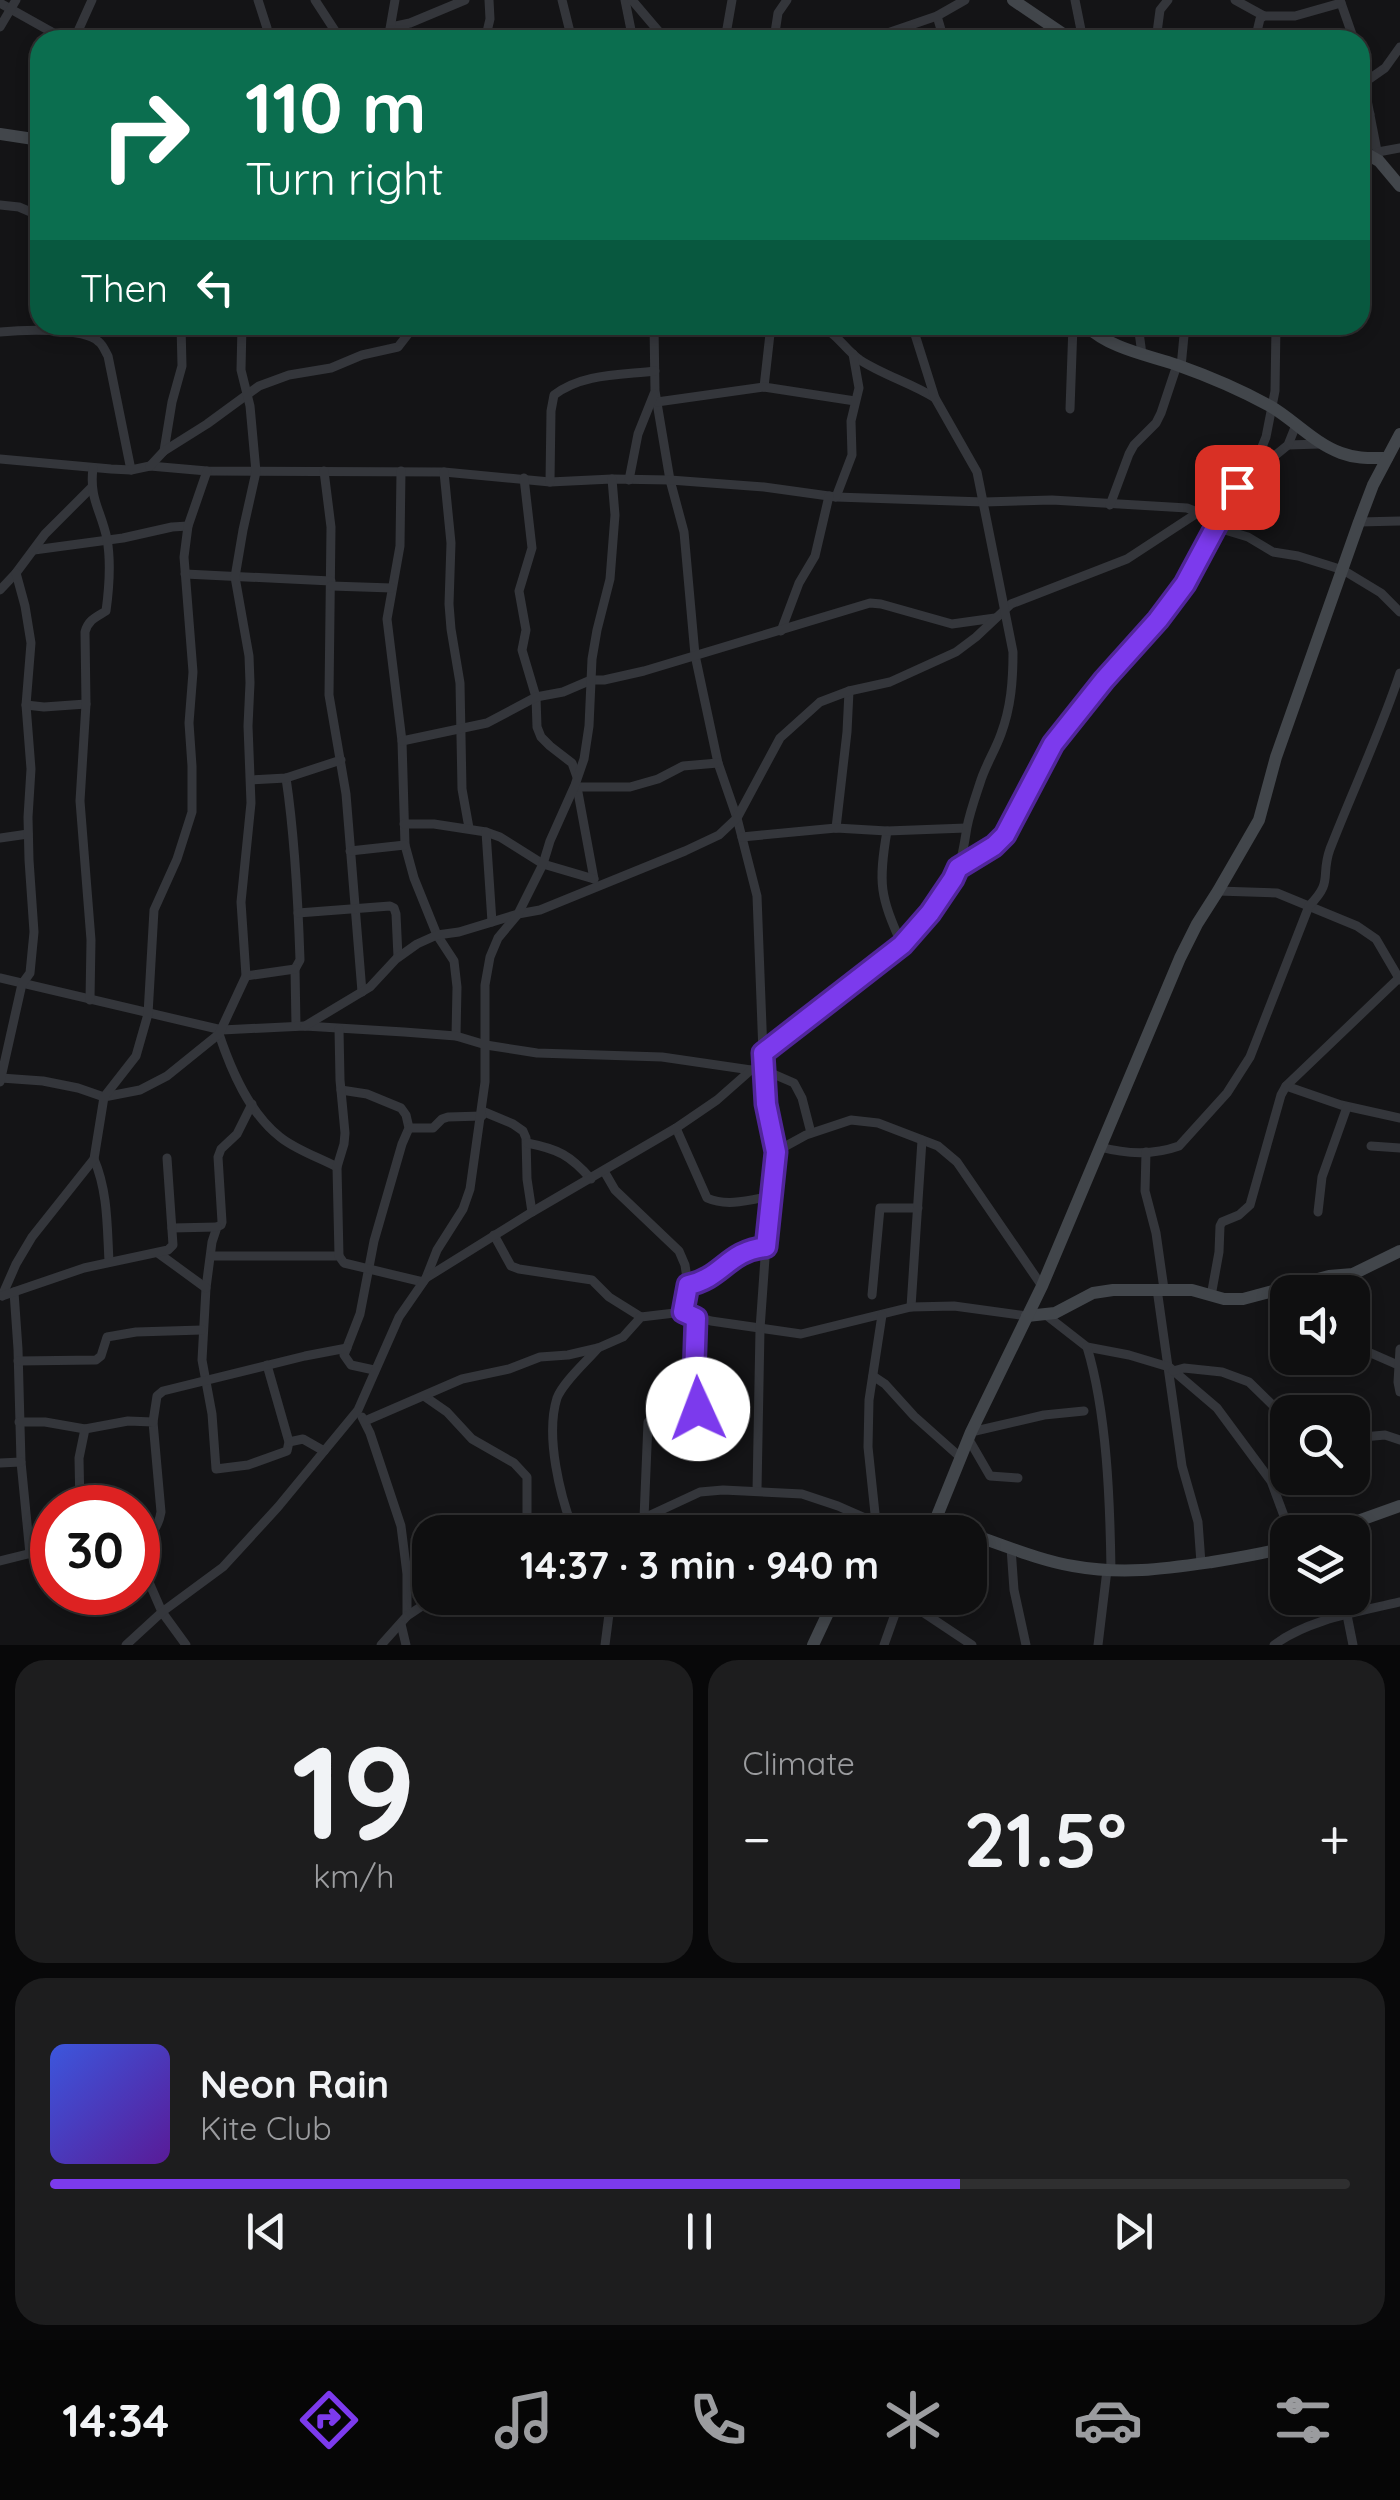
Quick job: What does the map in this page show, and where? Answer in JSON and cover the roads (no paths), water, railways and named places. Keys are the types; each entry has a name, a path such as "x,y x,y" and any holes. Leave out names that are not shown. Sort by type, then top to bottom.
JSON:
{"street":[{"path":"78,30 92,0"},
{"path":"258,0 267,30"},
{"path":"315,0 335,30"},
{"path":"390,30 395,0"},
{"path":"391,27 410,24 465,0"},
{"path":"487,30 489,0"},
{"path":"562,0 570,30"},
{"path":"628,0 632,30"},
{"path":"628,0 656,30"},
{"path":"727,30 732,0"},
{"path":"775,30 778,13 788,0"},
{"path":"896,30 937,16 965,0"},
{"path":"1013,0 1047,30"},
{"path":"1075,0 1081,30"},
{"path":"1157,30 1160,10 1168,0"},
{"path":"1235,0 1264,16 1295,16 1340,1 1350,30"},
{"path":"0,3 14,4 52,30"},
{"path":"0,27 14,4"},
{"path":"937,16 941,30"},
{"path":"1257,30 1264,16"},
{"path":"1370,78 1385,68 1400,47"},
{"path":"1370,114 1378,156 1400,186"},
{"path":"0,134 30,138"},
{"path":"1370,153 1378,156 1400,148"},
{"path":"0,205 30,212"},
{"path":"0,332 30,332"},
{"path":"84,335 99,341 108,356 131,470"},
{"path":"164,451 182,366 181,335"},
{"path":"16,574 31,642 26,705 34,932 30,973 22,984 1,1073 104,1097 140,1090 156,1084 221,1032 246,976 241,902 251,780 249,656 235,577 256,472 243,385 241,335"},
{"path":"150,466 164,451 260,386 398,347 408,335"},
{"path":"339,1029 345,1133 336,1167 338,1256 344,1263 424,1280 676,1128 756,1070 763,1053 757,896 718,763 695,655 684,532 670,480 656,397 654,335"},
{"path":"764,387 770,335"},
{"path":"835,335 870,365 934,398"},
{"path":"763,1053 902,945 930,913 958,868 982,777 1010,708 1013,652 1000,615 977,472 934,398 915,335"},
{"path":"1070,410 1074,335"},
{"path":"1098,335 1232,388 1273,408 1321,444 1356,459 1393,456"},
{"path":"1139,335 1142,354"},
{"path":"1110,505 1134,445 1161,414 1179,366 1184,335"},
{"path":"1251,474 1273,408 1276,335"},
{"path":"781,630 819,544 832,496 850,463 851,422 859,388 853,354"},
{"path":"550,482 554,395 594,378 655,372"},
{"path":"656,397 764,387 855,402"},
{"path":"629,480 638,434 656,397"},
{"path":"300,1026 370,988 416,944 437,935 540,910 596,882 719,835 737,818 780,738 820,702 890,682 956,652 1018,601 1127,559 1237,487 1288,444 1296,425"},
{"path":"937,1515 969,1435 1023,1330 1180,958 1259,820 1276,757 1359,522 1400,434"},
{"path":"1288,444 1321,444"},
{"path":"0,459 131,470 150,466 256,472 444,472 550,482 670,480 832,496 984,502 1052,500 1187,508 1197,512"},
{"path":"90,1000 91,940 80,800 86,632 92,618 106,611 107,539 90,488 93,468"},
{"path":"1,1296 32,1237 94,1159 104,1097 136,1056 148,1014 154,910 192,812 192,648 184,557 188,526 207,471"},
{"path":"324,471 331,527 329,696 340,760 362,992"},
{"path":"400,471 400,546 387,619 402,741 405,845 437,935 454,961 456,1036"},
{"path":"444,472 451,544 449,604 460,683 462,789 468,828"},
{"path":"524,478 532,548 519,591 526,630 522,650 536,698 541,737 572,763 596,882"},
{"path":"126,1645 162,1612 223,1567 358,1410 399,1317 462,1209 470,1189 482,1114 485,985 490,957 544,864 557,823 577,784 590,726 597,630 610,579 612,479"},
{"path":"958,868 1005,835 1053,744 1185,584 1237,487"},
{"path":"0,590 45,534 90,488"},
{"path":"1359,522 1400,522"},
{"path":"34,550 188,526"},
{"path":"1216,528 1248,537 1273,552 1342,570 1381,593 1400,612"},
{"path":"185,574 392,588"},
{"path":"1381,593 1400,596"},
{"path":"402,741 462,729 591,680 644,671 870,603 952,624 1000,615"},
{"path":"1100,1147 1118,1152 1146,1152 1179,1146 1227,1093 1254,1050 1309,906 1322,892 1328,856 1400,674"},
{"path":"836,828 849,691"},
{"path":"26,705 86,704"},
{"path":"251,780 286,778 340,760"},
{"path":"577,784 630,787 658,780 683,766 718,763"},
{"path":"286,778 298,913 300,960 295,969 300,1026"},
{"path":"404,824 486,832 544,864 596,882"},
{"path":"742,837 836,828 966,828"},
{"path":"887,831 880,879 902,945"},
{"path":"486,832 492,922"},
{"path":"0,838 28,834"},
{"path":"350,851 405,845"},
{"path":"965,845 980,855"},
{"path":"1211,1296 1220,1226 1250,1206 1286,1086 1400,978 1368,932 1277,893 1218,892"},
{"path":"298,913 390,906 394,908 398,958"},
{"path":"246,976 295,969"},
{"path":"0,978 221,1032 300,1026 456,1036 486,1046 538,1054 662,1057 756,1070 794,1083 811,1133"},
{"path":"221,1032 232,1072 272,1130 283,1140 336,1167"},
{"path":"756,1070 776,1152 760,1329 756,1491"},
{"path":"1286,1086 1347,1107 1400,1118"},
{"path":"341,1090 366,1094 402,1108 409,1128 367,1268 360,1314 344,1356 351,1365 374,1370"},
{"path":"252,1104 218,1157 222,1222 212,1242 202,1330 204,1381 212,1414 216,1469 248,1465 286,1451 289,1442 266,1365"},
{"path":"1318,1212 1322,1177 1347,1107"},
{"path":"409,1128 432,1128 448,1117 482,1114 514,1124 523,1131 527,1142 532,1212"},
{"path":"776,1152 811,1133 850,1120 878,1123 938,1146 958,1162 1042,1286"},
{"path":"676,1128 708,1198 738,1202 771,1196"},
{"path":"911,1307 922,1140"},
{"path":"527,1142 566,1154 590,1179"},
{"path":"1371,1146 1400,1148"},
{"path":"1146,1152 1145,1191 1156,1233 1182,1466 1198,1522 1201,1563"},
{"path":"1,1296 108,1262 168,1250 172,1245 172,1228 167,1158"},
{"path":"94,1159 106,1199 108,1262"},
{"path":"604,1172 616,1190 679,1251 688,1285 683,1312"},
{"path":"872,1295 880,1208 918,1208"},
{"path":"172,1228 217,1228"},
{"path":"494,1235 512,1266 592,1280 609,1297 641,1317 683,1312 696,1318 802,1334 911,1307 954,1306 1027,1316 1055,1313 1094,1293 1192,1290 1242,1299 1270,1290"},
{"path":"688,1285 712,1276 740,1252 766,1247"},
{"path":"1340,1275 1352,1274 1400,1251"},
{"path":"158,1253 206,1288"},
{"path":"211,1256 338,1256"},
{"path":"0,1562 30,1554 20,1462 14,1292"},
{"path":"875,1515 868,1447 869,1400 882,1315"},
{"path":"1046,1315 1087,1347 1171,1369 1217,1408 1271,1481 1284,1515"},
{"path":"365,1421 462,1379 540,1357 598,1348 623,1337 641,1317"},
{"path":"644,1515 648,1422 655,1416 692,1414 698,1409 694,1377 696,1318"},
{"path":"18,1361 96,1360 107,1337 202,1330"},
{"path":"1087,1347 1095,1372 1110,1521 1109,1570 1098,1645"},
{"path":"158,1485 152,1422 157,1396 266,1365 347,1348"},
{"path":"569,1515 558,1482 555,1412 564,1386 598,1348"},
{"path":"1400,1349 1400,1392"},
{"path":"1370,1352 1398,1365"},
{"path":"1171,1369 1222,1372 1250,1382 1270,1402"},
{"path":"872,1376 960,1457"},
{"path":"424,1396 447,1412 472,1438 514,1462 527,1477 527,1515"},
{"path":"358,1410 401,1526 407,1574 406,1645"},
{"path":"969,1435 1044,1415 1084,1412"},
{"path":"19,1422 84,1429 128,1421 152,1422"},
{"path":"80,1485 84,1429"},
{"path":"969,1435 990,1476 1018,1478"},
{"path":"1370,1436 1385,1435 1400,1440"},
{"path":"289,1442 303,1439 324,1452"},
{"path":"0,1463 20,1462"},
{"path":"650,1515 700,1492 756,1491 802,1494 858,1515"},
{"path":"1370,1517 1400,1506"},
{"path":"987,1540 1072,1566 1109,1570 1155,1571 1270,1552"},
{"path":"1010,1548 1026,1645"},
{"path":"1370,1609 1400,1602"},
{"path":"160,1607 186,1645"},
{"path":"381,1645 412,1614"},
{"path":"605,1645 609,1615"},
{"path":"814,1645 827,1615"},
{"path":"884,1645 895,1615"},
{"path":"930,1615 972,1645"},
{"path":"1274,1645 1294,1633 1347,1615 1353,1645"}]}
